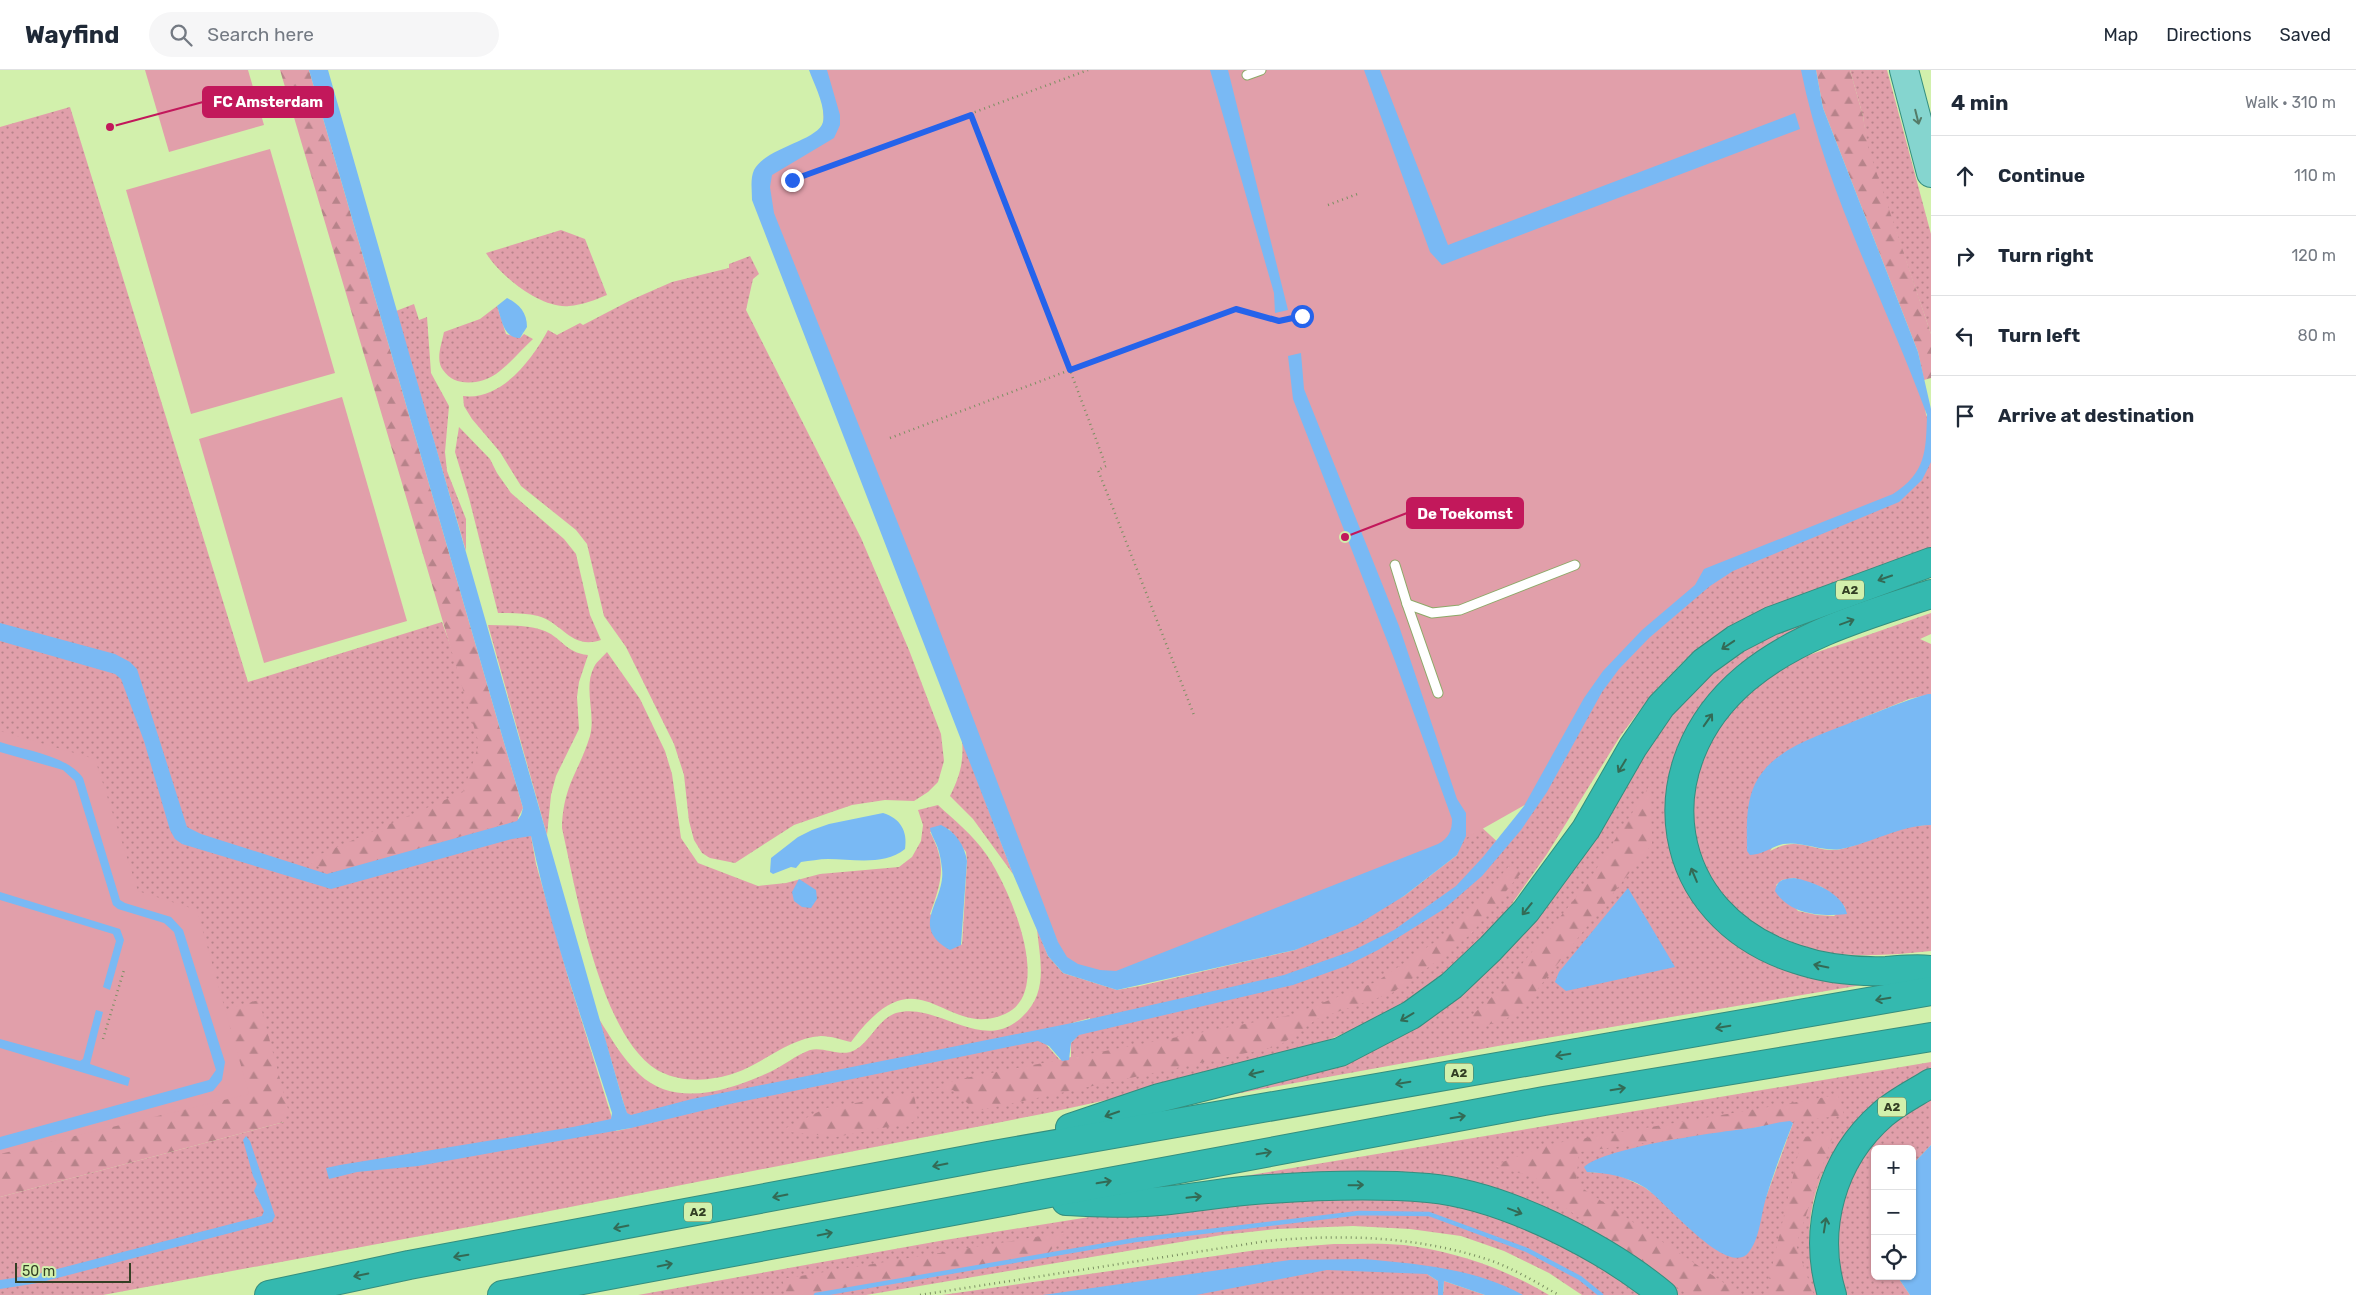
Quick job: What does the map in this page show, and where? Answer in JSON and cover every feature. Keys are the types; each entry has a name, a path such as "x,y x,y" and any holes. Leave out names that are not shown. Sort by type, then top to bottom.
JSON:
{"highway":[{"name":"A2","path":"988,1156 1159,1098 1340,1052 1411,1015 1451,986 1526,911 1586,829 1633,747 1661,706 1704,662 1736,639 1771,621 1931,562"},
{"name":"A2","path":"1931,594 1842,624 1802,641 1747,678 1729,694 1699,734 1686,764 1679,817 1683,842 1694,878 1719,912 1744,934 1772,950 1822,967 1869,970 1931,970"},
{"name":"A2","path":"270,1295 409,1265 988,1156 1931,991"},
{"path":"502,1295 1004,1200 1544,1101 1931,1037"},
{"name":"A2","path":"1832,1295 1826,1274 1823,1235 1829,1203 1846,1158 1859,1138 1883,1114 1931,1083"},
{"path":"1004,1200 1146,1202 1244,1191 1357,1185 1430,1188 1493,1202 1573,1236 1612,1259 1663,1295"}],"main road":[{"path":"1904,70 1931,173"}],"lane":[{"path":"1247,75 1260,70"},
{"path":"1395,564 1438,693"},
{"path":"1407,604 1432,613 1460,610 1575,565"}],"path":[{"path":"792,180 1088,70"},
{"path":"971,115 1106,466 1098,470 1194,715"},
{"path":"1328,205 1360,193"},
{"path":"890,438 1236,309 1279,321 1302,316"},
{"path":"103,1039 124,970"},
{"path":"920,1295 1267,1241 1320,1236 1361,1237 1439,1247 1485,1258 1531,1279 1559,1295"}],"green space":[{"path":"145,70 248,70 264,125 169,152"},
{"path":"280,70 309,70 523,808 517,820 335,873 305,861 463,792 479,744"},
{"path":"821,70 1809,70 1922,389 1930,440 1920,471 1887,499 1711,576 1634,643 1582,712 1530,802 1445,850 1122,979 1070,973 768,221 768,170 825,140"},
{"path":"1816,70 1850,70 1863,116 1868,147 1931,334 1931,378 1924,380 1918,352 1823,108"},
{"path":"1850,70 1887,70 1931,234 1931,334 1867,147 1863,116"},
{"path":"70,107 248,682 442,622 507,804 531,836 536,864 568,977 616,1131 631,1128 599,1019 627,1061 639,1074 654,1085 669,1091 686,1093 721,1090 770,1072 810,1050 821,1049 844,1053 855,1050 866,1041 884,1020 896,1013 912,1011 928,1014 960,1025 991,1031 1007,1027 1022,1017 1031,1007 1036,997 1041,976 1037,929 1048,956 1063,973 1117,990 1140,986 1295,950 1404,896 1457,855 1466,813 1502,846 1598,692 1665,615 1922,424 1927,415 1931,438 1931,548 1726,633 1685,660 1653,693 1621,735 1547,854 1487,939 1431,986 1371,1022 1309,1048 1194,1081 1047,1113 474,1226 103,1295 0,1295 0,1197 284,1122 210,1014 0,742 0,127","holes":["1090,1018 1090,1031 1078,1035 1071,1043 1071,1057 1060,1060 1043,1041 1072,1023"]},
{"path":"270,149 335,373 191,414 126,190"},
{"path":"561,230 585,239 607,295 569,306 558,306 546,302 534,297 511,281 492,262 486,253"},
{"path":"750,256 759,274 753,279 746,310 861,538 909,650 941,734 944,761 938,782 928,792 914,801 885,800 852,805 794,825 735,863 710,858 702,853 694,840 689,821 684,775 674,744 626,647 604,616 587,544 576,530 521,486 500,452 472,419 464,406 463,396 477,396 490,392 514,376 533,354 548,330 557,335 580,323 583,325 631,300 672,282 729,268 729,264"},
{"path":"414,304 419,320 427,317 431,373 449,406 445,452 447,471 466,519 466,551 396,311"},
{"path":"497,306 506,334 520,338 524,334 533,339 496,374 476,382 454,380 448,376 441,366 440,351 444,332 480,319"},
{"path":"342,397 407,621 264,663 199,439"},
{"path":"459,427 490,459 511,493 564,539 576,554 590,615 601,640 591,642 574,639 547,619 538,616 498,613 469,498 455,452"},
{"path":"1931,613 1931,634 1920,639 1931,644 1931,694 1909,699 1855,721 1770,851 1794,844 1838,850 1900,829 1931,825 1931,951 1889,955 1827,953 1786,943 1767,935 1749,923 1721,896 1702,868 1697,856 1692,826 1692,810 1695,779 1702,752 1713,733 1739,702 1774,672 1804,657","holes":["1794,878 1822,887 1845,907 1834,916 1798,911 1776,885 1782,880"]},
{"path":"1811,616 1787,640 1730,684 1672,819 1748,949 1898,979 1498,1046 1180,1104 1466,987 1663,714 1726,655"},
{"path":"488,625 536,628 554,636 568,648 580,654 588,655 579,682 577,697 579,729 556,776 551,795 547,835"},
{"path":"607,652 640,699 665,751 672,774 681,838 698,863 758,886 786,883 820,874 899,867 912,857 921,841 923,825 918,810 938,805 981,847 995,869 1015,912 1023,937 1027,962 1027,984 1020,1002 1005,1014 983,1019 964,1017 931,1003 914,999 896,1002 875,1015 851,1042 825,1036 809,1038 787,1046 746,1069 717,1078 698,1080 670,1076 661,1072 640,1055 622,1030 607,998 594,962 562,828 568,789 590,736 592,719 589,692 591,675 595,665","holes":["949,829 966,852 967,861 962,945 930,914 941,873 939,854 930,832"]},
{"path":"0,731 95,759 138,891 197,910 249,1094 0,1154"},
{"path":"962,740 1013,874 973,819 950,796 961,768"},
{"path":"1650,785 1652,844 1518,1014 1485,1026 1468,1019 1505,985 1586,885"},
{"path":"1511,864 1521,873 1471,934 1392,993 1317,1019 1279,1046 976,1111 953,1090 930,1092 955,1080 1291,1015 1376,982 1451,931"},
{"path":"259,1000 288,1109 284,1122 0,1197 0,1150 210,1014"},
{"path":"1931,1062 1931,1071 1903,1083 1869,1109 1853,1125 1829,1161 1813,1202 1810,1223 1812,1259 1819,1295 1673,1295 1506,1197 1166,1189","holes":["1777,1122 1793,1123 1765,1200 1659,1198 1644,1187 1625,1178 1609,1173 1587,1172"]},
{"path":"1931,1092 1931,1145 1916,1161 1916,1145 1871,1145 1871,1280 1900,1280 1910,1295 1841,1295 1832,1259 1840,1191 1871,1135"},
{"path":"914,1093 918,1121 836,1137 780,1131 826,1108"},
{"path":"1838,1095 1844,1115 1579,1152 1576,1184 1742,1295 1688,1295 1560,1204 1535,1177 1492,1166 1551,1144"},
{"path":"1833,1135 1796,1245 1814,1295 1769,1295 1769,1280 1802,1137"},
{"path":"1281,1193 1439,1193 1590,1255 1643,1295 1582,1295 1549,1273 1504,1251 1461,1236 1410,1229 1353,1226 1277,1229 1222,1235 866,1295 638,1295 945,1240 1127,1211"},
{"path":"1066,1232 1045,1257 820,1295 787,1295 782,1279"},
{"path":"1334,1244 1404,1245 1442,1252 1497,1269 1549,1295 1508,1295 1427,1274 1438,1281 1438,1295 942,1295 1257,1250"},
{"path":"1444,1281 1485,1295 1443,1295"}],"water":[{"path":"309,70 328,70 623,1101 627,1113 631,1115 692,1099 1072,1023 1284,975 1352,951 1394,930 1456,886 1483,857 1524,806 1584,698 1603,671 1642,630 1695,585 1704,569 1893,494 1904,486 1912,478 1922,460 1925,450 1927,415 1840,202 1812,115 1801,70 1816,70 1823,108 1918,352 1931,409 1931,462 1922,480 1899,502 1733,571 1710,586 1649,638 1619,669 1602,692 1547,792 1521,830 1482,876 1444,909 1378,950 1346,966 1293,985 1079,1035 1071,1043 1069,1060 1062,1061 1049,1046 1038,1041 730,1104 631,1128 418,1166 357,1172 329,1179 326,1168 340,1165 573,1127 611,1119 612,1113 557,941 531,836 512,839 331,889 182,844 175,839 170,830 144,741 121,679 115,674 0,641 0,623 115,654 130,662 137,669 187,827 201,834 327,874 517,821 521,815 523,808"},
{"path":"809,70 827,70 840,115 840,125 834,138 772,175 770,187 774,213 921,581 1058,942 1067,957 1078,964 1100,970 1116,971 1438,844 1447,837 1450,831 1452,819 1395,661 1293,399 1288,356 1301,353 1304,389 1399,626 1457,799 1466,813 1466,836 1457,855 1404,896 1357,925 1295,950 1117,990 1063,973 1048,956 1013,874 752,200 753,173 760,162 769,155 812,134 819,129 823,122 823,109"},
{"path":"1210,70 1228,70 1288,310 1275,313 1274,293"},
{"path":"1364,70 1380,70 1448,245 1795,113 1800,129 1442,265 1430,252"},
{"path":"507,298 519,306 526,317 527,327 520,338 510,335 502,322 497,306"},
{"path":"1931,694 1931,825 1907,828 1841,849 1834,850 1790,843 1779,845 1759,854 1750,855 1747,851 1747,817 1752,792 1763,771 1774,761 1786,751 1814,737"},
{"path":"0,742 57,759 76,770 83,778 120,900 171,917 183,930 225,1062 222,1080 213,1091 0,1150 0,1137 209,1080 216,1070 174,932 164,923 118,909 113,905 75,781 63,770 0,752"},
{"path":"883,813 894,818 904,831 905,849 897,854 878,860 825,859 801,862 796,868 791,867 773,874 770,872 771,858 798,837 829,824"},
{"path":"941,825 951,831 959,840 967,861 961,945 950,950 938,941 932,932 930,922 942,881 942,869 939,851 930,828"},
{"path":"1794,878 1826,889 1840,900 1847,914 1807,913 1789,905 1775,891 1777,884 1781,881"},
{"path":"799,879 816,890 817,899 811,908 802,907 794,901 792,892"},
{"path":"1628,888 1675,967 1566,991 1555,982 1559,972"},
{"path":"0,892 120,929 124,940 110,990 103,987 116,941 113,934 0,900"},
{"path":"96,1010 103,1012 90,1064 130,1078 128,1086 0,1048 0,1039 80,1061 83,1059"},
{"path":"1790,1121 1793,1123 1769,1188 1756,1240 1749,1252 1739,1258 1727,1255 1712,1247 1696,1235 1644,1187 1616,1176 1587,1172 1584,1167 1596,1160 1638,1147"},
{"path":"246,1136 250,1141 275,1216 272,1222 38,1283 0,1289 0,1280 34,1275 262,1216 264,1211 254,1191 257,1184 243,1140"},
{"path":"1931,1145 1931,1295 1910,1295 1900,1280 1916,1280 1916,1161"},
{"path":"1363,1259 1425,1265 1465,1273 1504,1286 1523,1295 1485,1295 1444,1281 1443,1295 1438,1295 1438,1281 1427,1274 1327,1270 1196,1295 1043,1295 1290,1260"}],"waterway":[{"path":"816,1295 1135,1240 1359,1213 1429,1214 1527,1250 1580,1278 1601,1295"}],"place":[{"name":"FC Amsterdam","path":"110,127"},
{"name":"De Toekomst","path":"1345,537"}],"route":[{"path":"792,180 971,115 1070,370 1236,309 1279,321 1302,316"}]}
